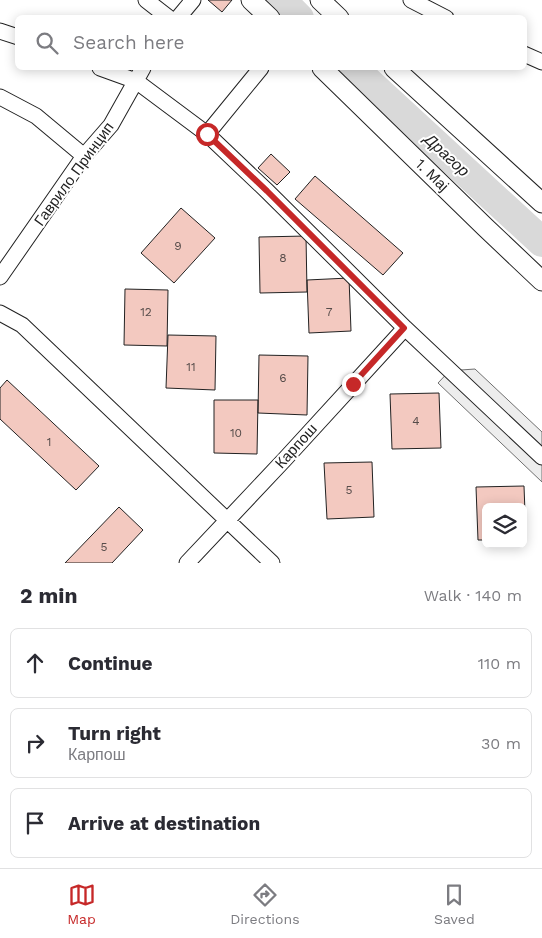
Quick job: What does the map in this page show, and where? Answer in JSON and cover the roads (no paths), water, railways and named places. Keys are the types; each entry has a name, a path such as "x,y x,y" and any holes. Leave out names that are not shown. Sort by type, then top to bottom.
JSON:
{"street":[{"path":"146,0 165,15"},
{"path":"180,15 192,0"},
{"path":"251,0 267,15"},
{"path":"320,0 336,15"},
{"path":"411,0 440,15"},
{"path":"0,31 15,36"},
{"path":"527,55 542,62"},
{"path":"113,70 140,74 207,134 404,328 542,457"},
{"path":"207,134 259,70"},
{"name":"1. Мај","path":"324,70 485,228 542,281"},
{"path":"396,70 541,198"},
{"name":"Гаврило Принцип","path":"0,277 84,156 111,125 140,74"},
{"path":"0,98 36,116 84,156"},
{"path":"0,314 22,326 272,563"},
{"name":"Карпош","path":"187,563 404,328"}],"waterway":[{"name":"Драгор","path":"281,0 296,15"},
{"name":"Драгор","path":"355,70 542,242"}]}
